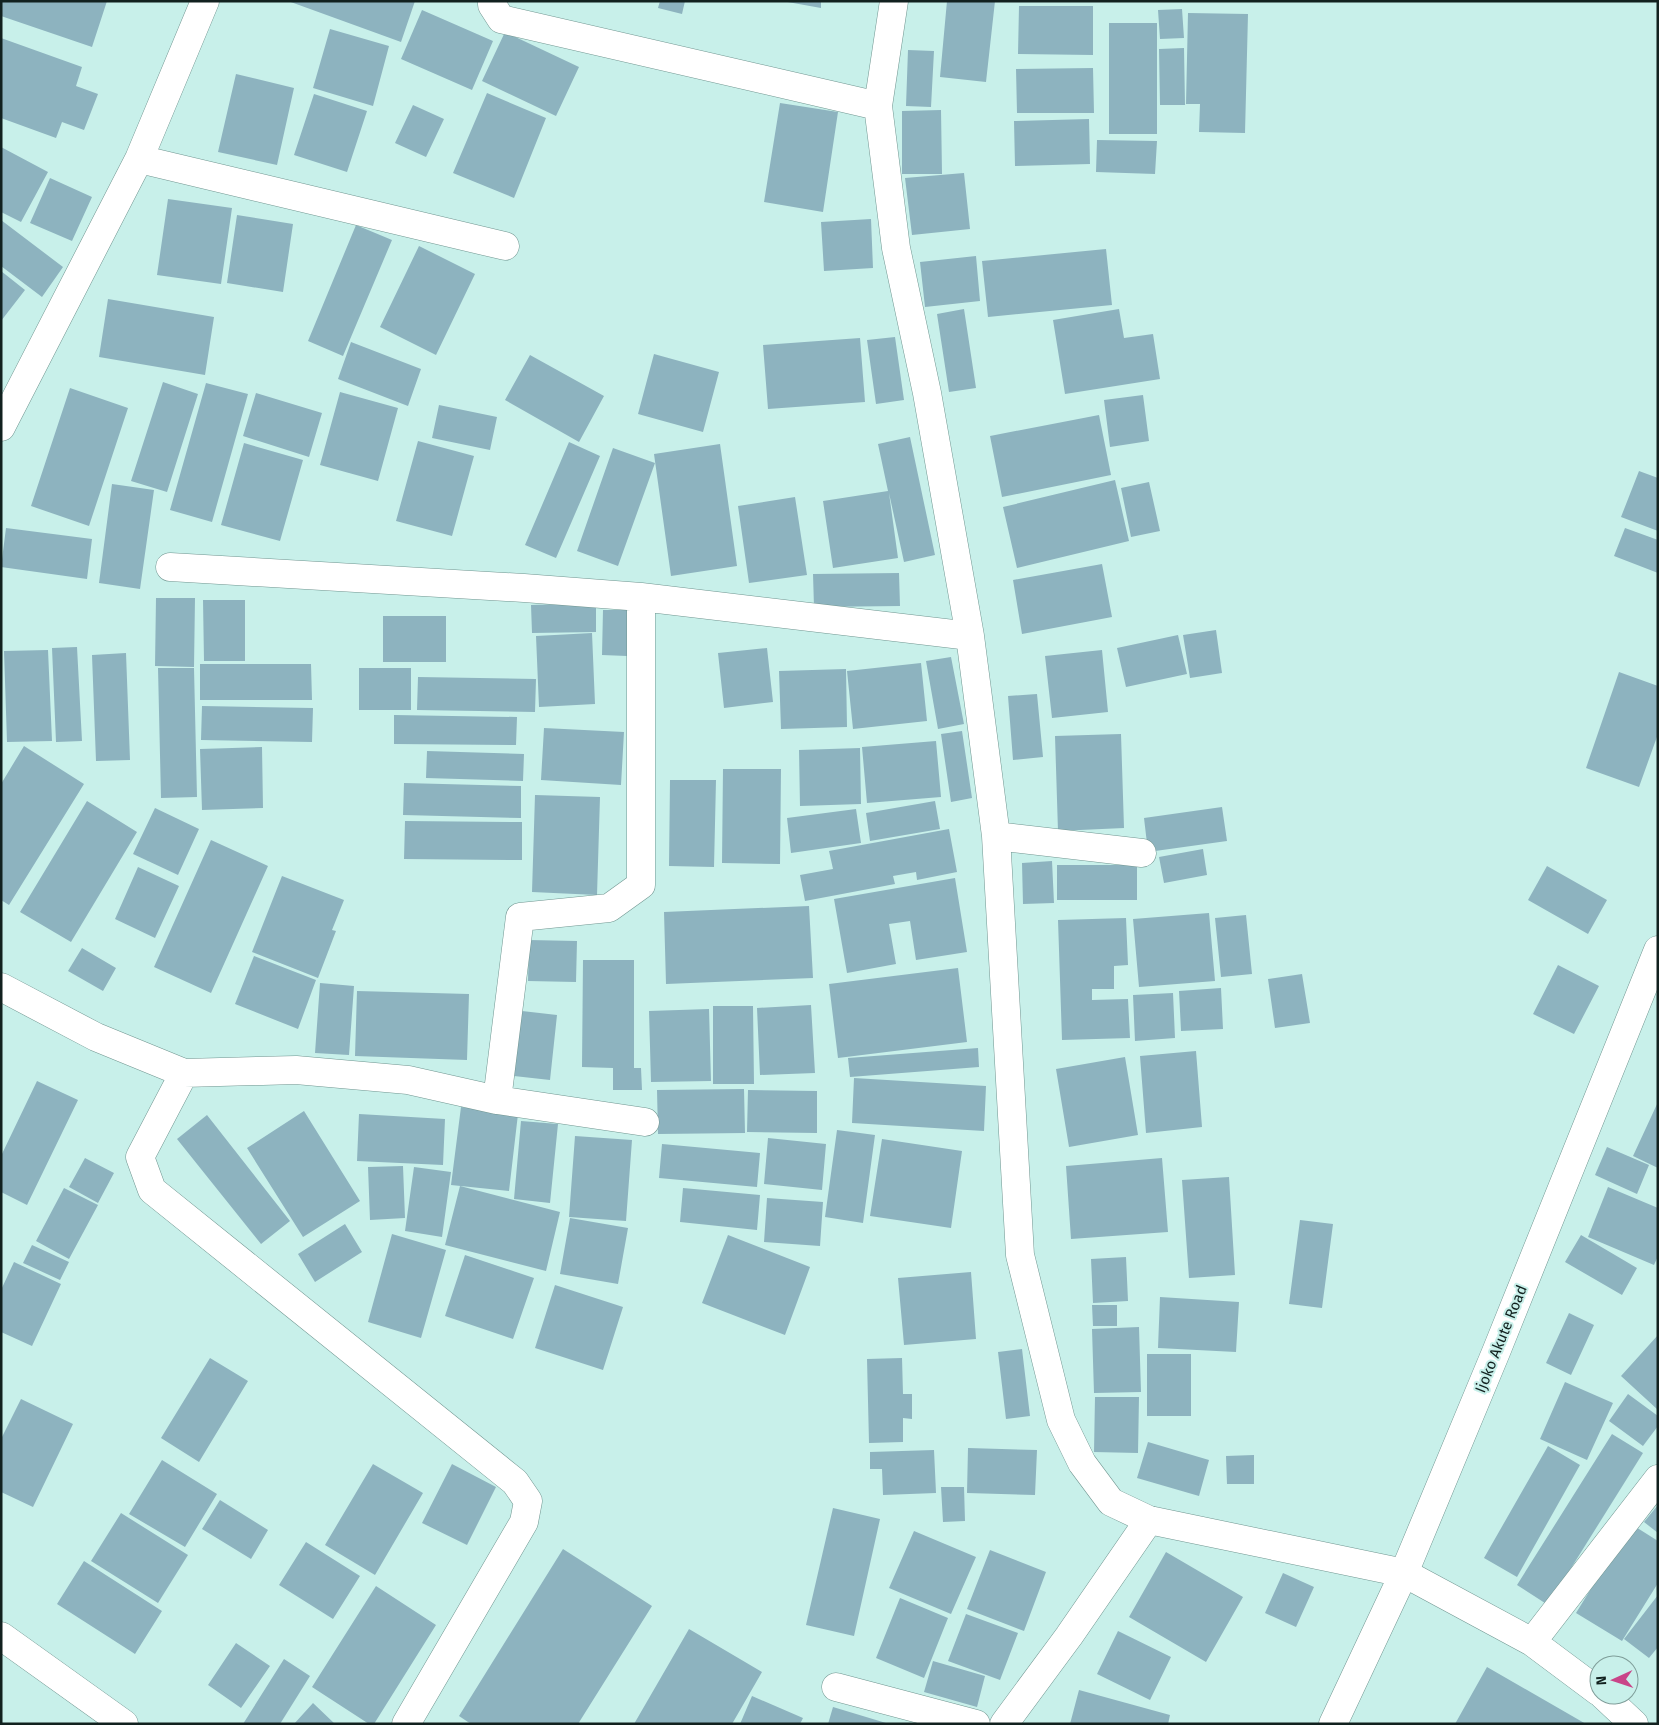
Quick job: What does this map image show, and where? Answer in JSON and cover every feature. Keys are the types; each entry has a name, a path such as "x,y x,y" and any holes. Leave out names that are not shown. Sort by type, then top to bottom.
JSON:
{"street":[{"path":"1,427 140,159 205,1"},
{"path":"492,1 492,5 501,19 878,106"},
{"path":"894,1 878,106 896,248 927,394 970,636 996,836 1020,1256 1061,1420 1082,1463 1111,1502 1149,1520 1404,1573 1532,1642 1589,1685"},
{"path":"140,159 505,246"},
{"path":"170,567 514,587 641,597 970,636"},
{"path":"496,1100 520,917 609,908 640,885 641,597"},
{"path":"996,836 1142,853"},
{"name":"Ijoko Akute Road","path":"1333,1724 1404,1573 1658,950"},
{"path":"1,987 96,1037 184,1073 296,1070 408,1080 496,1100 645,1122"},
{"path":"184,1073 140,1157 152,1190 515,1482 528,1501 524,1522 406,1724"},
{"path":"1532,1642 1658,1479"},
{"path":"1004,1724 1069,1636 1149,1520"},
{"path":"1,1636 124,1724"},
{"path":"836,1688 976,1724"},
{"path":"1614,1705 1634,1724"}],"building":[{"path":"1,1 107,1 92,47 1,16"},
{"path":"288,1 415,1 401,42"},
{"path":"660,1 685,1 682,14 658,8"},
{"path":"782,1 821,1 821,8"},
{"path":"947,1 995,1 986,82 940,77"},
{"path":"1019,6 1093,6 1093,55 1018,54"},
{"path":"1182,9 1184,38 1160,39 1158,10"},
{"path":"422,10 493,41 472,90 401,59"},
{"path":"1188,13 1248,14 1245,133 1199,132 1200,104 1186,104"},
{"path":"1109,23 1157,23 1157,134 1109,134"},
{"path":"330,29 389,46 373,106 313,88"},
{"path":"505,32 579,67 556,116 482,81"},
{"path":"1,38 82,67 76,86 98,94 84,130 62,122 56,138 1,118"},
{"path":"1184,48 1185,105 1160,105 1159,49"},
{"path":"908,50 934,51 931,107 906,106"},
{"path":"1093,68 1094,113 1017,113 1016,69"},
{"path":"236,74 294,88 277,165 218,152"},
{"path":"487,93 546,118 514,198 453,173"},
{"path":"314,94 367,111 347,172 294,155"},
{"path":"780,103 838,112 823,212 764,202"},
{"path":"413,105 444,119 426,157 395,143"},
{"path":"941,110 942,174 902,174 902,111"},
{"path":"1089,119 1090,164 1015,166 1014,121"},
{"path":"1097,140 1157,141 1155,174 1096,172"},
{"path":"1,147 48,172 21,222 1,212"},
{"path":"964,173 970,229 912,235 905,178"},
{"path":"50,178 92,197 72,241 30,223"},
{"path":"168,199 232,208 221,284 157,275"},
{"path":"237,215 293,224 283,292 227,283"},
{"path":"871,219 873,268 824,271 821,222"},
{"path":"1,220 63,267 42,297 1,266"},
{"path":"356,225 392,240 343,356 308,341"},
{"path":"419,246 475,274 436,355 380,327"},
{"path":"1106,249 1112,305 988,317 982,261"},
{"path":"976,256 980,301 925,307 920,262"},
{"path":"1,271 25,290 1,321"},
{"path":"108,299 214,317 205,375 99,357"},
{"path":"964,309 976,388 949,392 937,314"},
{"path":"1119,309 1124,338 1153,334 1160,379 1065,394 1053,320"},
{"path":"895,337 904,400 876,404 867,340"},
{"path":"860,338 865,402 768,409 763,345"},
{"path":"351,342 421,369 408,406 338,379"},
{"path":"654,354 719,372 703,432 638,414"},
{"path":"530,355 604,396 579,442 505,400"},
{"path":"163,382 198,394 167,492 131,481"},
{"path":"206,383 248,394 212,522 170,510"},
{"path":"70,388 128,408 89,526 31,506"},
{"path":"340,392 398,408 378,481 320,465"},
{"path":"256,393 322,413 309,457 243,436"},
{"path":"1143,395 1149,441 1110,447 1104,400"},
{"path":"439,405 497,417 490,450 432,438"},
{"path":"1099,415 1111,475 1002,497 990,436"},
{"path":"910,437 935,555 904,562 889,493 898,558 833,568 823,501 888,491 878,444"},
{"path":"418,441 474,456 452,536 396,521"},
{"path":"569,442 600,456 556,558 525,545"},
{"path":"244,443 303,460 280,541 221,525"},
{"path":"720,444 737,566 671,576 654,454"},
{"path":"613,448 655,463 618,566 577,551"},
{"path":"1639,471 1658,478 1658,531 1621,517"},
{"path":"1115,480 1129,541 1017,568 1003,507"},
{"path":"1149,482 1160,531 1131,537 1121,488"},
{"path":"112,484 154,490 140,589 99,583"},
{"path":"795,497 807,575 749,583 738,506"},
{"path":"6,528 92,539 87,579 1,567"},
{"path":"1625,528 1658,540 1658,573 1614,556"},
{"path":"1102,564 1112,617 1022,634 1013,580"},
{"path":"899,573 900,606 814,607 813,574"},
{"path":"156,598 195,598 194,667 155,666"},
{"path":"203,600 245,600 245,661 204,661"},
{"path":"596,603 596,632 532,633 531,605"},
{"path":"603,610 627,610 627,656 602,655"},
{"path":"383,616 446,616 446,662 383,662"},
{"path":"1216,630 1222,673 1190,678 1183,635"},
{"path":"592,633 595,704 539,707 536,636"},
{"path":"1178,635 1187,674 1126,687 1117,648"},
{"path":"77,647 82,741 56,742 52,648"},
{"path":"767,648 773,702 724,708 718,653"},
{"path":"48,650 52,741 7,742 4,651"},
{"path":"1102,650 1108,712 1052,718 1045,656"},
{"path":"126,653 130,760 96,761 92,655"},
{"path":"951,657 964,724 938,729 926,661"},
{"path":"921,663 927,721 853,729 847,671"},
{"path":"200,664 311,664 312,700 200,700"},
{"path":"158,668 194,668 197,797 161,798"},
{"path":"359,668 411,668 411,710 359,710"},
{"path":"846,669 847,727 781,729 779,671"},
{"path":"1619,672 1658,686 1658,734 1639,787 1586,768"},
{"path":"418,677 536,679 535,712 417,710"},
{"path":"1037,694 1043,757 1013,760 1008,696"},
{"path":"202,706 313,708 312,742 201,740"},
{"path":"394,715 517,717 516,745 394,744"},
{"path":"544,728 624,732 621,785 541,780"},
{"path":"962,731 972,798 951,802 941,734"},
{"path":"1121,734 1124,828 1058,831 1055,736"},
{"path":"936,741 941,797 867,803 862,747"},
{"path":"24,746 84,784 9,905 1,900 1,784"},
{"path":"262,747 263,808 202,810 200,749"},
{"path":"860,748 861,804 800,806 799,750"},
{"path":"427,751 524,754 523,781 426,778"},
{"path":"723,769 781,769 780,864 722,863"},
{"path":"670,780 716,780 714,867 669,866"},
{"path":"404,783 521,786 521,818 403,815"},
{"path":"535,795 600,797 597,895 532,892"},
{"path":"87,801 137,832 71,942 20,912"},
{"path":"935,801 940,829 870,841 866,813"},
{"path":"1222,807 1227,841 1148,852 1144,818"},
{"path":"155,808 199,829 178,875 133,854"},
{"path":"856,809 861,843 791,853 787,818"},
{"path":"405,821 522,822 522,860 404,859"},
{"path":"949,829 957,872 917,880 916,872 893,876 895,884 805,901 800,875 833,869 829,851"},
{"path":"211,840 268,866 211,993 154,967"},
{"path":"1203,849 1207,875 1164,883 1159,857"},
{"path":"1052,861 1054,903 1023,904 1022,863"},
{"path":"1057,865 1137,865 1137,900 1057,900"},
{"path":"1547,866 1607,900 1588,934 1528,900"},
{"path":"138,867 179,886 155,938 115,919"},
{"path":"282,876 344,900 332,930 336,931 318,978 252,952"},
{"path":"955,878 967,952 916,960 910,921 889,924 896,964 847,973 834,899"},
{"path":"809,906 813,978 666,984 664,912"},
{"path":"1209,913 1215,981 1139,987 1133,919"},
{"path":"1246,915 1252,974 1221,977 1215,918"},
{"path":"1126,918 1128,965 1114,966 1114,989 1092,989 1092,1000 1128,999 1130,1038 1062,1040 1058,920"},
{"path":"529,940 577,941 576,982 528,981"},
{"path":"82,948 116,968 103,991 68,971"},
{"path":"254,956 316,980 298,1029 235,1004"},
{"path":"583,960 634,960 634,1068 641,1068 642,1090 613,1090 613,1068 582,1067"},
{"path":"1558,965 1599,986 1574,1034 1533,1014"},
{"path":"958,968 967,1042 838,1058 829,984"},
{"path":"1302,974 1310,1023 1275,1028 1268,979"},
{"path":"320,983 354,986 349,1055 315,1053"},
{"path":"1221,988 1223,1029 1181,1031 1179,991"},
{"path":"357,991 469,994 467,1060 355,1056"},
{"path":"1173,993 1175,1038 1135,1041 1133,995"},
{"path":"811,1005 815,1073 760,1075 757,1008"},
{"path":"713,1006 753,1006 754,1084 713,1084"},
{"path":"709,1009 711,1081 651,1082 649,1011"},
{"path":"522,1011 557,1015 550,1080 514,1076"},
{"path":"978,1048 979,1067 850,1077 848,1058"},
{"path":"1196,1051 1202,1127 1146,1133 1140,1056"},
{"path":"1125,1057 1138,1135 1069,1147 1056,1069"},
{"path":"854,1078 986,1086 984,1131 852,1123"},
{"path":"37,1081 78,1100 27,1205 1,1192 1,1156"},
{"path":"744,1089 745,1133 658,1134 657,1090"},
{"path":"748,1090 817,1091 817,1133 747,1132"},
{"path":"1658,1102 1658,1168 1633,1156"},
{"path":"461,1107 518,1114 509,1191 451,1185"},
{"path":"304,1111 360,1201 303,1237 247,1148"},
{"path":"359,1114 445,1119 443,1165 357,1161"},
{"path":"207,1115 290,1221 261,1244 177,1139"},
{"path":"521,1121 558,1124 550,1203 514,1199"},
{"path":"837,1130 875,1135 863,1223 825,1217"},
{"path":"575,1136 632,1140 626,1221 569,1217"},
{"path":"768,1138 826,1144 822,1190 764,1184"},
{"path":"882,1139 962,1151 951,1228 870,1216"},
{"path":"662,1144 760,1153 757,1187 659,1178"},
{"path":"1607,1147 1649,1165 1637,1194 1595,1175"},
{"path":"85,1158 114,1173 98,1203 69,1187"},
{"path":"1162,1158 1168,1232 1071,1239 1066,1166"},
{"path":"403,1166 405,1218 370,1220 368,1167"},
{"path":"414,1167 451,1172 442,1237 405,1231"},
{"path":"1229,1177 1235,1275 1189,1278 1182,1180"},
{"path":"460,1186 560,1212 546,1271 445,1245"},
{"path":"1608,1187 1658,1208 1658,1256 1654,1265 1588,1237"},
{"path":"64,1188 98,1205 69,1259 36,1241"},
{"path":"683,1188 760,1195 757,1230 680,1222"},
{"path":"767,1198 823,1202 820,1246 764,1242"},
{"path":"570,1218 628,1228 618,1284 560,1274"},
{"path":"1300,1220 1333,1224 1322,1308 1289,1304"},
{"path":"345,1224 362,1252 315,1282 298,1254"},
{"path":"392,1234 446,1250 421,1338 368,1322"},
{"path":"728,1235 810,1267 785,1335 702,1303"},
{"path":"1581,1235 1637,1268 1622,1295 1565,1262"},
{"path":"32,1245 69,1262 60,1280 23,1263"},
{"path":"465,1255 534,1278 513,1339 445,1316"},
{"path":"1126,1257 1128,1301 1093,1303 1091,1259"},
{"path":"14,1262 61,1284 32,1346 1,1332 1,1290"},
{"path":"971,1272 976,1339 904,1345 898,1278"},
{"path":"555,1285 623,1307 603,1370 535,1348"},
{"path":"1160,1297 1239,1302 1236,1352 1158,1348"},
{"path":"1092,1305 1117,1305 1117,1326 1093,1326"},
{"path":"1569,1313 1594,1325 1571,1375 1546,1363"},
{"path":"1139,1327 1141,1392 1094,1393 1092,1329"},
{"path":"1658,1335 1658,1410 1621,1376"},
{"path":"1022,1349 1030,1416 1006,1419 998,1352"},
{"path":"1147,1354 1191,1354 1191,1416 1147,1416"},
{"path":"210,1358 248,1381 199,1462 161,1438"},
{"path":"902,1358 903,1394 912,1394 912,1419 903,1418 903,1442 869,1443 867,1359"},
{"path":"1565,1382 1613,1403 1587,1460 1540,1439"},
{"path":"1628,1394 1658,1416 1658,1426 1643,1446 1609,1421"},
{"path":"1095,1397 1139,1397 1138,1453 1094,1452"},
{"path":"21,1399 73,1424 33,1507 1,1492 1,1439"},
{"path":"1612,1434 1643,1453 1548,1605 1517,1585"},
{"path":"1148,1442 1209,1460 1199,1496 1137,1478"},
{"path":"1548,1446 1580,1465 1517,1577 1484,1558"},
{"path":"968,1448 1037,1450 1035,1495 967,1493"},
{"path":"934,1450 936,1493 883,1495 882,1469 870,1469 870,1452"},
{"path":"1254,1455 1254,1484 1227,1484 1226,1456"},
{"path":"162,1460 217,1494 185,1547 129,1514"},
{"path":"373,1464 423,1493 375,1575 325,1545"},
{"path":"452,1464 496,1487 467,1545 422,1523"},
{"path":"941,1487 964,1487 965,1521 943,1522"},
{"path":"220,1500 268,1530 251,1559 202,1529"},
{"path":"1658,1505 1658,1533 1644,1522"},
{"path":"833,1508 880,1519 854,1636 806,1625"},
{"path":"121,1513 188,1555 158,1603 91,1561"},
{"path":"1631,1524 1658,1541 1658,1583 1622,1641 1576,1613"},
{"path":"914,1531 976,1557 951,1614 889,1588"},
{"path":"306,1542 360,1576 333,1619 279,1585"},
{"path":"563,1549 652,1606 578,1724 471,1724 459,1716"},
{"path":"990,1550 1046,1572 1024,1631 967,1609"},
{"path":"1166,1552 1243,1597 1206,1662 1129,1617"},
{"path":"84,1561 162,1611 135,1654 57,1604"},
{"path":"1283,1573 1314,1587 1296,1627 1265,1613"},
{"path":"376,1586 436,1625 374,1724 369,1724 312,1687"},
{"path":"1658,1595 1658,1647 1649,1658 1624,1639"},
{"path":"900,1598 948,1618 924,1678 876,1658"},
{"path":"966,1614 1018,1633 1000,1680 948,1661"},
{"path":"689,1629 762,1672 732,1724 634,1724"},
{"path":"1118,1631 1171,1657 1150,1700 1097,1674"},
{"path":"236,1643 270,1666 241,1708 208,1685"},
{"path":"284,1659 310,1676 280,1724 243,1724"},
{"path":"933,1661 985,1676 977,1707 924,1692"},
{"path":"1487,1667 1586,1724 1455,1724"},
{"path":"1079,1690 1170,1715 1168,1724 1070,1724"},
{"path":"752,1696 803,1718 800,1724 740,1724"},
{"path":"313,1703 335,1724 294,1724"},
{"path":"833,1707 886,1723 886,1724 828,1724"}]}
